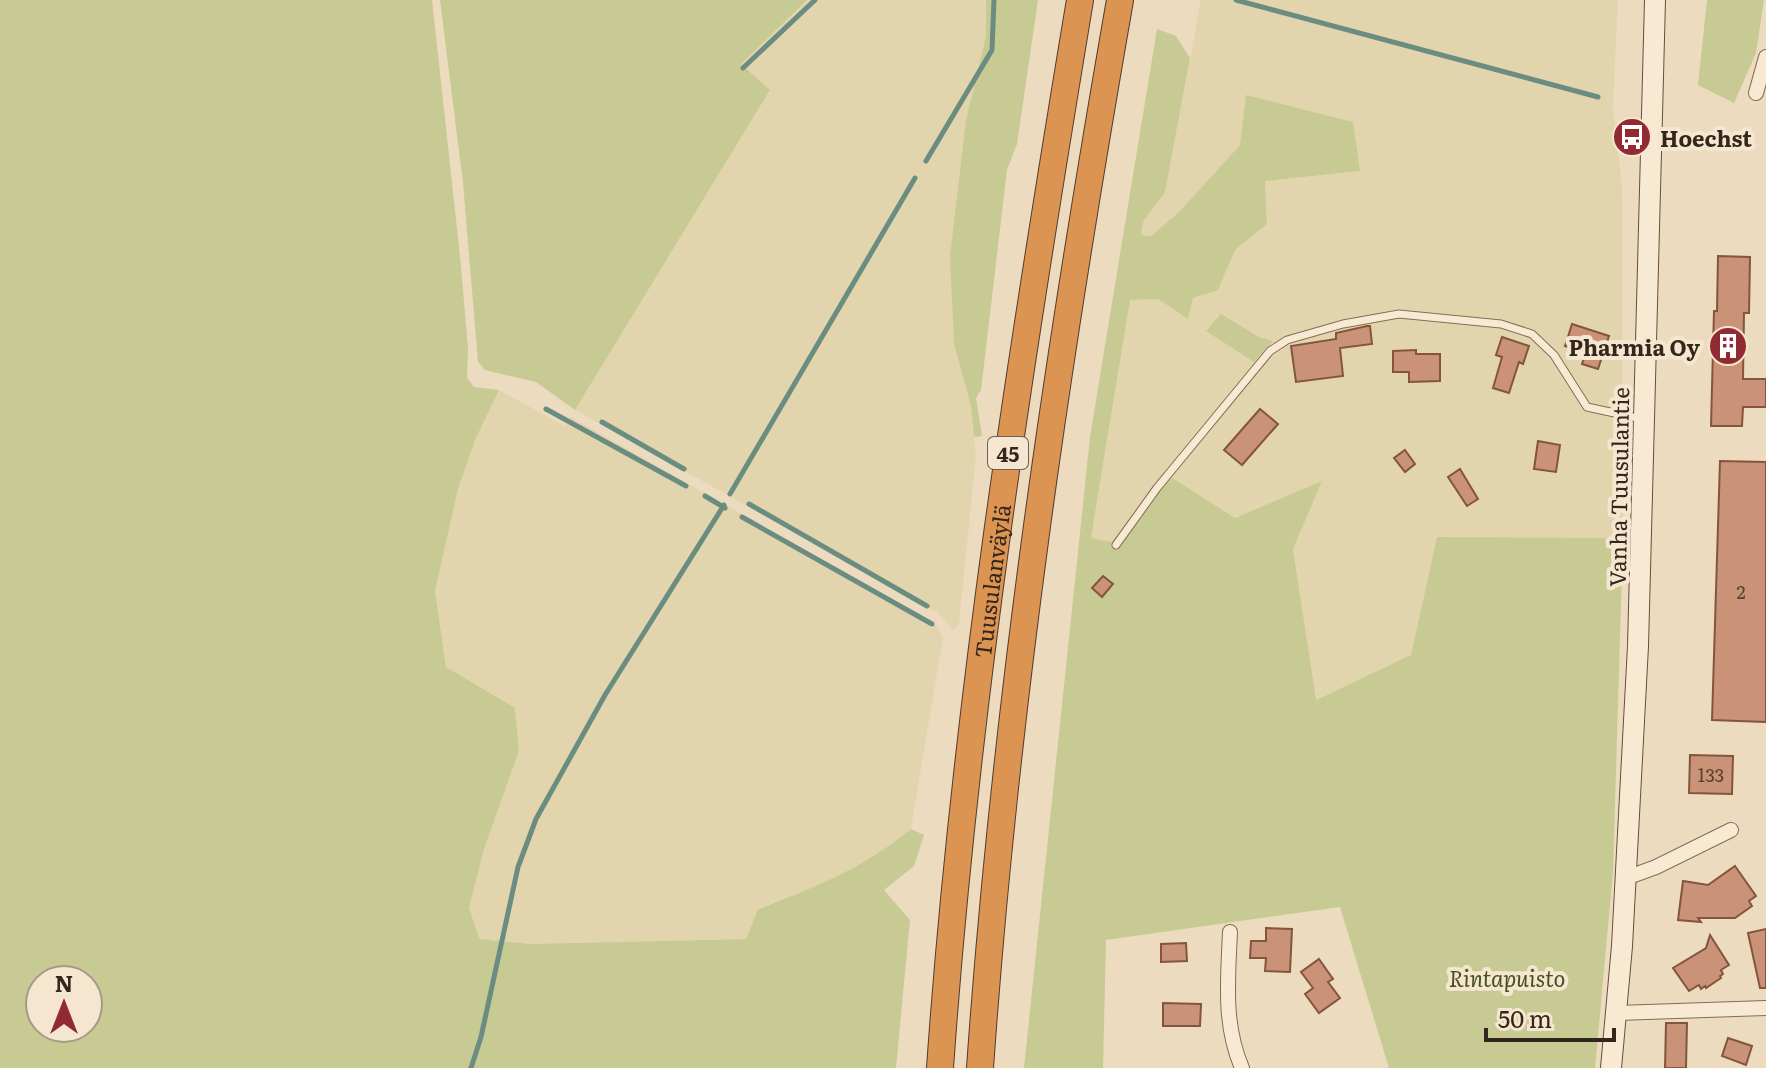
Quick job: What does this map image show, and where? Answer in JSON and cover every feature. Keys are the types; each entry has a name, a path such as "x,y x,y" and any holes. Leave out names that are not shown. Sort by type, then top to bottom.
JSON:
{"highway":[{"name":"Tuusulanväylä","path":"940,1068 951,908 1005,470 1080,0"},
{"name":"Tuusulanväylä","path":"980,1068 991,903 1043,478 1091,164 1120,0"}],"main road":[{"name":"Vanha Tuusulantie","path":"1611,1068 1626,878 1638,646 1655,0"}],"street":[{"path":"1756,93 1766,57"},
{"path":"1626,878 1656,867 1731,830"},
{"path":"1230,932 1228,1015 1230,1036 1242,1068"},
{"path":"1617,1013 1766,1008"}],"lane":[{"path":"1116,545 1157,488 1270,351 1287,340 1343,324 1399,314 1501,324 1532,334 1554,355 1587,407 1644,419"}],"shaded area":[{"path":"807,0 986,0 986,36 966,120 954,344 971,406 976,456 959,625 953,630 937,612 575,410 770,90 741,64"},
{"path":"1201,0 1618,0 1613,108 1622,186 1623,538 1437,537 1411,656 1315,700 1293,549 1321,482 1235,518 1163,472 1112,542 1091,539 1130,299 1193,298 1218,290 1235,250 1267,224 1265,181 1359,171 1240,145 1179,212 1151,236 1140,235 1143,222 1165,191","holes":["1221,315 1259,337 1273,341 1207,332"]},
{"path":"499,390 565,426 571,417 937,626 943,638 911,829 885,850 827,883 758,908 746,939 530,944 481,939 469,908 484,849 519,751 515,709 446,667 435,591 458,489 476,438"}],"green space":[{"path":"0,0 432,0 460,256 468,348 467,378 474,387 499,390 476,438 458,489 435,591 446,667 515,708 519,751 484,849 469,908 480,939 530,944 746,939 758,909 838,876 911,829 924,835 914,866 884,890 910,920 896,1068 0,1068"},
{"path":"440,0 807,0 741,64 770,90 575,410 536,382 485,370 478,362 463,183"},
{"path":"986,0 1038,0 1017,144 1007,170 981,390 976,398 982,436 974,437 971,406 954,344 950,256 966,120 986,36"},
{"path":"1707,0 1764,0 1756,53 1734,103 1698,85"},
{"name":"Rintapuisto","path":"1157,29 1176,36 1190,58 1165,192 1143,222 1141,235 1151,236 1179,212 1240,145 1246,95 1353,122 1360,171 1265,181 1267,224 1235,250 1218,290 1193,298 1188,319 1158,299 1130,300 1091,538 1112,542 1163,472 1235,518 1322,481 1293,549 1316,700 1411,655 1437,537 1623,538 1613,872 1595,1068 1389,1068 1340,907 1106,940 1103,1068 1024,1068 1090,437"},
{"path":"1221,314 1259,337 1273,341 1254,362 1206,331"}],"building":[{"name":"Pharmia Oy","path":"1718,256 1750,257 1749,313 1744,313 1743,379 1766,379 1766,407 1743,407 1742,426 1711,426"},
{"path":"1572,324 1609,336 1598,369 1582,364 1586,352 1565,346"},
{"path":"1370,326 1372,344 1340,348 1343,376 1296,382 1291,346 1336,339 1336,333"},
{"path":"1502,337 1529,346 1523,364 1519,362 1509,393 1493,388 1502,357 1496,355"},
{"path":"1416,350 1416,354 1440,354 1440,381 1409,382 1409,372 1393,372 1393,351"},
{"path":"1260,409 1278,424 1242,465 1224,450"},
{"path":"1538,441 1560,445 1556,472 1534,469"},
{"path":"1405,450 1415,464 1405,472 1394,458"},
{"path":"1720,461 1766,462 1766,722 1712,720"},
{"path":"1460,469 1478,499 1467,506 1448,477"},
{"path":"1103,576 1113,584 1102,597 1092,588"},
{"path":"1690,755 1733,756 1732,794 1689,793"},
{"path":"1735,866 1756,896 1749,901 1752,906 1735,918 1698,918 1701,922 1678,920 1683,881 1708,885"},
{"path":"1266,928 1292,929 1290,972 1265,971 1266,958 1250,958 1251,941 1266,941"},
{"path":"1766,929 1766,988 1760,988 1748,933"},
{"path":"1710,935 1729,965 1721,970 1721,978 1706,988 1701,989 1699,985 1689,991 1673,968 1706,948"},
{"path":"1186,943 1187,961 1161,962 1161,944"},
{"path":"1319,959 1333,979 1328,982 1340,998 1319,1013 1305,994 1313,988 1301,972"},
{"path":"1163,1003 1201,1004 1200,1026 1163,1026"},
{"path":"1666,1023 1687,1023 1686,1068 1665,1068"},
{"path":"1728,1038 1752,1046 1746,1065 1722,1056"}],"waterway":[{"path":"743,68 815,0"},
{"path":"926,161 992,50 994,0"},
{"path":"1236,0 1598,97"},
{"path":"730,494 915,178"},
{"path":"546,409 686,486"},
{"path":"602,422 684,469"},
{"path":"705,496 725,508"},
{"path":"749,504 927,606"},
{"path":"471,1068 481,1037 518,867 536,819 605,695 724,505"},
{"path":"742,517 932,624"}],"place":[{"name":"Hoechst","path":"1632,137"},
{"name":"Pharmia Oy","path":"1728,346"}]}
